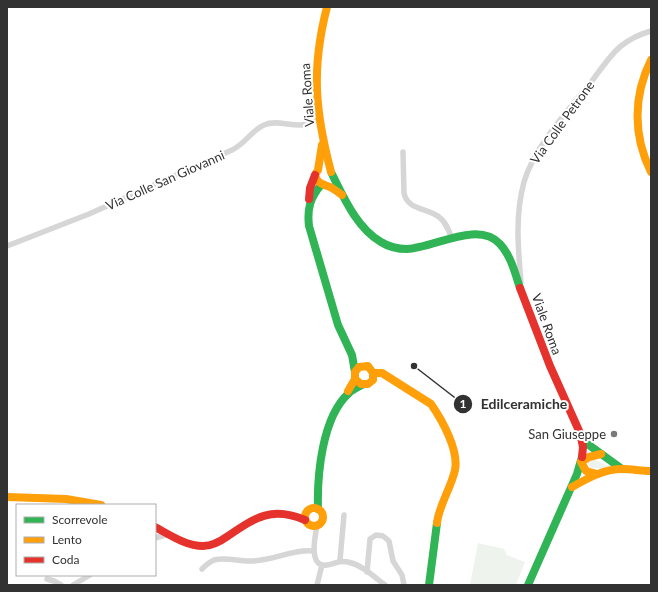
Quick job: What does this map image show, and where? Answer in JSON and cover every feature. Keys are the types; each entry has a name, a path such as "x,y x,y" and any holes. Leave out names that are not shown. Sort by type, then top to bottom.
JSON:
{"main road":[{"name":"Viale Roma","path":"327,7 320,33 316,58 316,85 319,119 331,173 348,207 359,222 375,238 387,245 399,249 408,250 479,234 495,239 505,250 522,288 552,372 582,440 583,447 581,462 572,487 528,585"},
{"path":"651,60 639,88 638,116 643,155 651,172"},
{"name":"Viale Roma","path":"322,135 317,172 310,188 308,222 311,237 339,329 352,355"},
{"path":"309,202 322,185 330,182 331,173 326,168 317,172 316,181 322,185 331,188 343,196"},
{"path":"352,355 371,373"},
{"path":"352,355 355,375 359,384 362,385"},
{"path":"156,528 193,545 208,546 218,543 257,517 285,513 311,517 317,499 320,464 325,438 336,410 347,394 359,367 362,366 382,379 395,381 431,404 448,435 455,453 456,462 454,471 437,520 429,585"},
{"path":"347,394 356,386 368,384 371,373"},
{"path":"582,440 622,469"},
{"path":"596,474 586,471 581,462 589,456 601,454"},
{"path":"572,487 596,474 622,469 651,471"},
{"path":"7,497 56,498 96,504"}],"street":[{"name":"Via Colle Petrone","path":"522,288 518,240 518,215 522,192 530,165 558,123 616,51 630,40 651,31"},
{"name":"Via Colle San Giovanni","path":"7,246 89,214 232,150 242,144 257,129 264,125 272,123 307,124 319,119"},
{"path":"403,152 404,193 406,198 414,206 435,214 441,218 452,239"},
{"path":"340,560 344,515"},
{"path":"311,517 315,536 313,551 316,560 322,565 328,565 340,560 354,564 384,585"},
{"path":"156,538 168,534"},
{"path":"367,572 370,539 376,535 381,536 389,542 394,562 402,575 404,585"},
{"path":"202,569 211,561 218,559 257,561 300,551 313,551"},
{"path":"317,585 322,565"},
{"path":"73,585 88,576"},
{"path":"47,579 61,585"}],"shaded area":[{"path":"593,459 613,468 591,468 588,462"},
{"path":"478,543 504,549 507,555 525,562 516,585 470,585"}],"traffic: fast":[{"path":"332,174 346,202 358,221 372,236 381,242 400,249 407,249 418,248 455,237 468,235 491,237 500,244 507,254 520,288"},
{"path":"321,185 314,194 310,204 308,214 309,226 338,325 352,355 355,372"},
{"path":"318,509 320,464 327,431 340,403 350,392 362,385"},
{"path":"582,440 622,469"},
{"path":"528,585 577,474 582,457"},
{"path":"429,585 437,523"}],"traffic: slow":[{"path":"327,7 319,50 317,90 321,129 331,172"},
{"path":"651,60 645,74 638,102 638,130 645,158 651,172"},
{"path":"322,145 318,170 315,175 316,178 321,183 342,195"},
{"path":"348,391 355,379 355,372 359,367 368,366 373,373 373,380 368,384 361,384 355,379"},
{"path":"373,373 382,373 431,404 449,436 456,462 455,470 440,510 437,523"},
{"path":"597,474 586,471 581,462 589,457 601,454"},
{"path":"572,487 590,477 615,469 651,471"},
{"path":"7,497 66,499 95,504"},
{"path":"314,508 320,511 323,517 320,523 314,526 308,523 305,517 308,511 314,508"}],"traffic: jam":[{"path":"309,199 310,188 315,175"},
{"path":"520,288 550,366 580,433 583,447 582,457"},
{"path":"156,528 184,542 197,546 203,546 217,543 247,524 265,516 283,514 305,520"}],"place":[{"name":"Edilceramiche","path":"414,366"},
{"name":"San Giuseppe","path":"614,434"}]}
